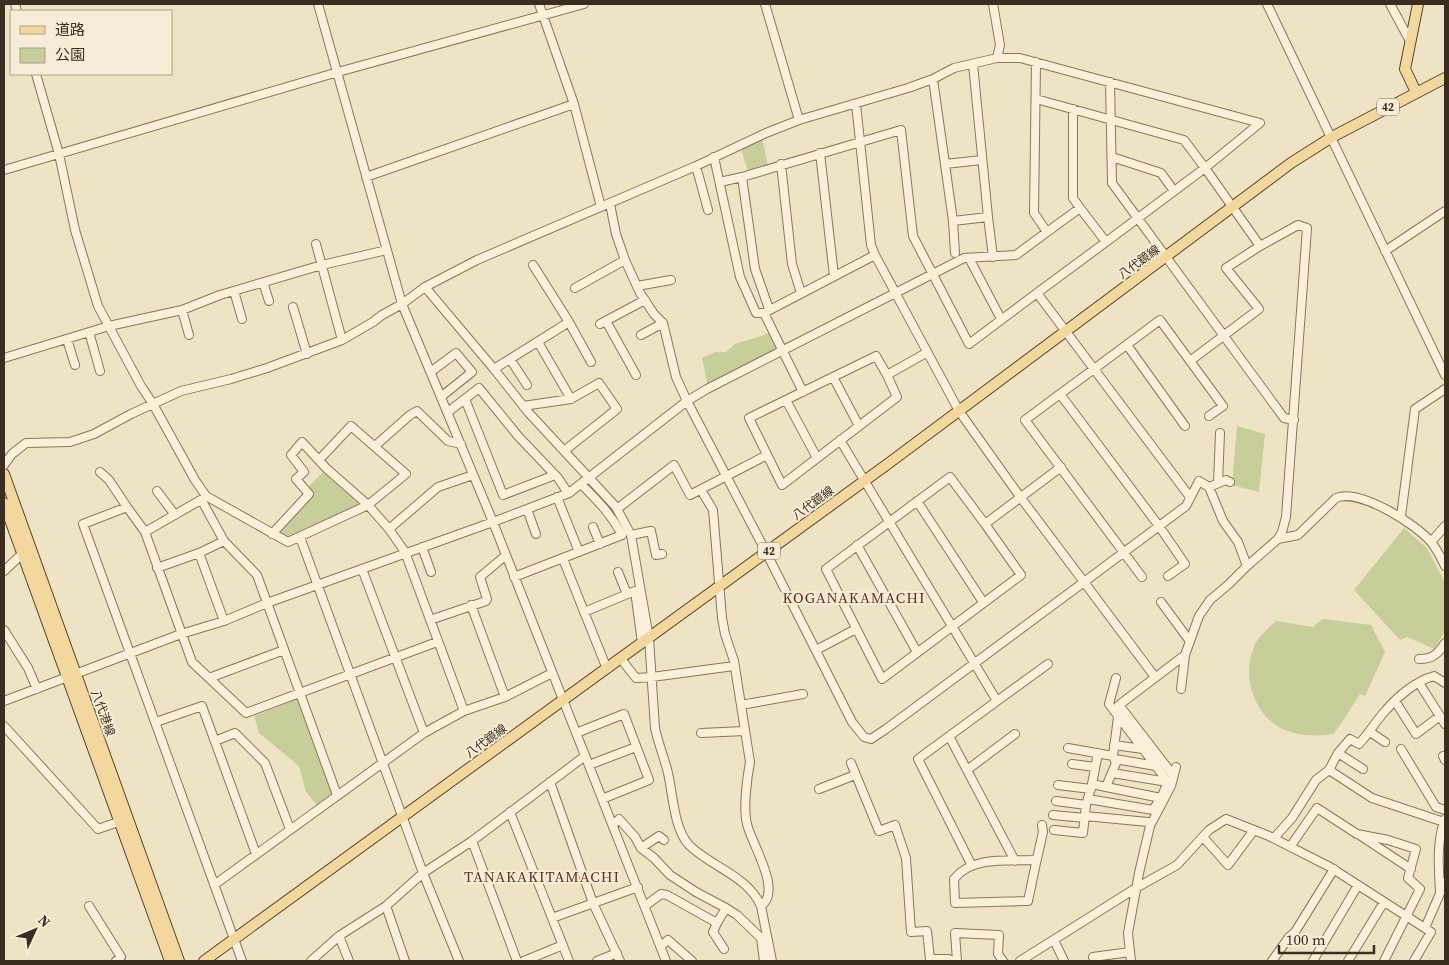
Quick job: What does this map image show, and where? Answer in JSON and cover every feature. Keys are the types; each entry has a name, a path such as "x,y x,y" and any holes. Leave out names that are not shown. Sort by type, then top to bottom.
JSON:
{"main road":[{"path":"1416,92 1405,69 1418,4"},
{"name":"八代鏡線","path":"204,961 864,482 1305,154 1332,137 1445,78"},
{"name":"八代港線","path":"4,474 121,822 170,961"},
{"name":"八代港線","path":"4,503 179,961"}],"street":[{"path":"318,4 402,304 432,371 493,522 666,961"},
{"path":"539,4 574,104 601,207"},
{"path":"4,170 338,72 584,4"},
{"path":"765,4 799,120"},
{"path":"993,4 1000,45 997,58"},
{"path":"1267,4 1445,375"},
{"path":"1390,4 1410,41"},
{"path":"4,465 12,454 26,443 70,442 86,437 181,391 231,379 307,354 342,340 425,288 477,260 610,204 766,133 799,120 856,104 932,79 954,68 997,58 1020,58 1260,123 1174,191 969,344 913,236 901,130 720,182"},
{"path":"1036,62 1034,213 1048,232"},
{"path":"973,64 993,257"},
{"path":"36,75 59,154 75,230 98,306 204,498 224,542 257,574 337,795"},
{"path":"932,79 945,164 955,253"},
{"path":"1110,82 1112,183 1284,418 1294,420"},
{"path":"1036,99 1184,140 1260,246"},
{"path":"366,177 574,104"},
{"path":"856,104 871,245 926,353 959,411 1154,677"},
{"path":"1073,109 1073,198 1106,242"},
{"path":"820,153 834,276"},
{"path":"714,157 740,277 756,312 767,311 875,254"},
{"path":"1112,157 1161,174 1174,191"},
{"path":"945,164 982,160"},
{"path":"781,164 792,264 802,293"},
{"path":"696,166 708,210"},
{"path":"742,177 755,269 767,311 783,351 803,392"},
{"path":"610,204 624,260 645,300 654,314 663,323 676,377 687,401 852,722 864,737 871,739 877,736 1186,506 1199,481 1209,486 1223,521 1238,542 1247,566"},
{"path":"5,698 37,689 181,634 224,621 267,603 319,586 405,552 493,522 568,493 687,401 706,389 964,258 1016,255 1080,208"},
{"path":"1385,251 1445,212"},
{"path":"952,221 988,217"},
{"path":"1181,689 1185,655 1199,616 1210,600 1278,539 1282,532 1286,517 1294,420 1307,228 1298,225 1226,268 1259,309 1190,361"},
{"path":"316,244 342,340"},
{"path":"4,358 109,326 182,310 234,291 322,265 387,250"},
{"path":"969,258 1001,320"},
{"path":"575,288 624,260"},
{"path":"533,265 569,322 591,362"},
{"path":"637,286 672,280"},
{"path":"263,282 269,301"},
{"path":"425,288 523,406 617,509 631,535 644,605 645,640"},
{"path":"234,291 242,319"},
{"path":"1037,293 1190,497"},
{"path":"636,375 603,322 645,300"},
{"path":"293,307 307,354"},
{"path":"182,310 189,335"},
{"path":"1142,577 1025,420 1160,320 1223,406 1209,416"},
{"path":"494,369 569,322"},
{"path":"641,334 663,323"},
{"path":"89,332 100,371"},
{"path":"67,339 75,365"},
{"path":"538,342 572,399"},
{"path":"1127,345 1185,426"},
{"path":"432,371 456,353 472,372 442,396"},
{"path":"887,375 926,353"},
{"path":"876,356 897,397 782,485 749,418 803,392 876,356"},
{"path":"510,360 527,385"},
{"path":"834,377 859,426"},
{"path":"523,406 572,399 600,382 617,409 564,451"},
{"path":"448,412 479,388 518,436 555,475 568,493"},
{"path":"1401,516 1415,409 1445,390"},
{"path":"1060,394 1159,526 1185,564 1168,576"},
{"path":"465,399 503,495 555,475"},
{"path":"786,400 817,458"},
{"path":"375,446 417,411 448,441 461,444"},
{"path":"204,498 288,542 368,506 406,474 351,426 319,460"},
{"path":"1218,483 1220,434"},
{"path":"840,440 997,701"},
{"path":"272,534 309,494 296,479 304,472 290,455 302,442 368,506 389,529 405,552 464,711"},
{"path":"617,509 674,465 690,495 767,455"},
{"path":"984,524 1061,467"},
{"path":"100,472 109,480 145,532 192,662 246,713 437,642"},
{"path":"389,529 438,487 473,475"},
{"path":"950,477 1021,575 882,679 826,569 888,522 950,477"},
{"path":"1209,486 1226,480 1230,482"},
{"path":"514,577 622,535 605,507 581,484"},
{"path":"701,490 713,510 712,518 725,634 734,666 746,732 750,762 747,777 746,823 763,861 769,891 764,904 761,906"},
{"path":"157,491 175,515"},
{"path":"1278,539 1298,535 1336,498 1342,496 1372,503 1401,516 1431,542 1445,566"},
{"path":"557,497 579,552"},
{"path":"145,532 204,498"},
{"path":"917,501 983,602"},
{"path":"127,507 83,524 242,961"},
{"path":"527,509 536,534"},
{"path":"1431,542 1445,526"},
{"path":"593,527 600,544"},
{"path":"631,535 651,531 656,555 662,554"},
{"path":"300,537 423,873 459,961"},
{"path":"157,568 224,542"},
{"path":"857,546 917,652"},
{"path":"422,547 431,572"},
{"path":"199,553 224,621"},
{"path":"4,571 23,554"},
{"path":"430,620 486,601 487,598 480,577 505,556"},
{"path":"563,559 607,669"},
{"path":"362,569 424,733"},
{"path":"618,572 627,594"},
{"path":"584,612 635,591 652,677 658,742 667,769 681,832 691,846 745,884 757,898 761,906 764,961"},
{"path":"1161,602 1189,640"},
{"path":"472,605 505,697"},
{"path":"816,650 856,629"},
{"path":"4,630 28,668 37,689"},
{"path":"1419,659 1434,657 1445,643"},
{"path":"209,678 284,650"},
{"path":"1171,781 1119,704 1185,655"},
{"path":"621,658 636,678 734,666"},
{"path":"972,866 918,759 1048,664"},
{"path":"214,885 424,733 464,711 505,697 552,673"},
{"path":"1274,838 1292,818 1316,780 1329,770 1338,753 1350,739 1358,744 1370,732 1386,709 1419,683 1434,676 1445,683"},
{"path":"1116,678 1109,704 1143,750 1171,781"},
{"path":"1419,683 1445,724"},
{"path":"741,705 803,694"},
{"path":"1395,701 1416,734 1440,716"},
{"path":"156,722 202,706 256,854"},
{"path":"576,733 624,714 649,780 602,799"},
{"path":"1106,787 1116,763 1114,745 1118,717"},
{"path":"4,726 98,829 121,822"},
{"path":"702,734 746,732"},
{"path":"1370,732 1385,742"},
{"path":"215,741 235,733 266,763 290,829"},
{"path":"967,770 1015,734"},
{"path":"949,736 1015,861"},
{"path":"1114,745 1143,750"},
{"path":"589,765 636,746"},
{"path":"1068,748 1156,766"},
{"path":"1401,749 1436,807 1445,810"},
{"path":"1054,830 1083,833 1087,802 1098,753"},
{"path":"1338,753 1363,769"},
{"path":"310,961 338,936 386,906 423,873 472,841 585,756"},
{"path":"851,763 879,831 895,825 906,858 911,932 928,931 930,959 949,959 953,961"},
{"path":"1072,764 1095,767"},
{"path":"1150,822 1176,767"},
{"path":"1329,770 1372,798 1444,819 1438,851 1440,893"},
{"path":"1112,773 1171,781"},
{"path":"819,789 856,775"},
{"path":"1131,961 1128,933 1150,822 1153,810 1171,781"},
{"path":"550,782 594,903 618,957 597,961"},
{"path":"1058,785 1106,787 1161,798"},
{"path":"1056,801 1087,802 1153,810"},
{"path":"1290,847 1318,808 1410,868"},
{"path":"510,812 569,961"},
{"path":"1053,815 1150,822"},
{"path":"613,825 619,819 641,848 654,858 670,875 737,915 764,937 772,961"},
{"path":"1020,961 1136,888 1177,865 1209,830 1226,819 1274,838 1334,869 1431,932 1414,961"},
{"path":"1036,863 1034,860 986,862 972,866 954,879 956,904 1028,901 1043,832 1042,825"},
{"path":"1203,837 1228,865 1254,830"},
{"path":"1357,834 1388,840 1416,849 1408,878 1420,888 1408,916 1384,961"},
{"path":"641,848 660,836"},
{"path":"472,841 517,961"},
{"path":"1272,961 1289,937 1295,932 1334,869"},
{"path":"1425,928 1445,882"},
{"path":"1313,961 1358,885"},
{"path":"552,918 638,887"},
{"path":"645,906 660,894 667,895 717,923"},
{"path":"1348,961 1384,902"},
{"path":"89,906 121,957 116,961"},
{"path":"386,906 405,961"},
{"path":"724,949 712,932 726,908"},
{"path":"957,961 955,933 999,935 998,954 1003,961"},
{"path":"338,936 349,961"},
{"path":"661,946 668,940 679,947 692,961"},
{"path":"1054,940 1064,961"},
{"path":"524,961 562,945"},
{"path":"1093,958 1130,952"},
{"path":"1032,953 1036,961"}],"green space":[{"path":"762,138 768,166 748,173 741,148"},
{"path":"770,333 778,347 708,387 702,358 715,352 726,352 735,344"},
{"path":"1237,426 1265,434 1259,492 1232,485"},
{"path":"323,472 362,506 289,539 276,532 311,493 308,487"},
{"path":"1404,528 1427,548 1445,583 1445,631 1434,649 1407,637 1400,640 1354,590"},
{"path":"1323,619 1371,625 1385,652 1365,696 1360,694 1333,734 1297,734 1277,726 1261,710 1249,679 1251,657 1258,639 1276,621 1313,627"},
{"path":"297,699 332,794 317,805 306,792 299,766 259,733 254,716"}],"district":[{"name":"KOGANAKAMACHI","path":"854,598"},
{"name":"TANAKAKITAMACHI","path":"542,877"}]}
